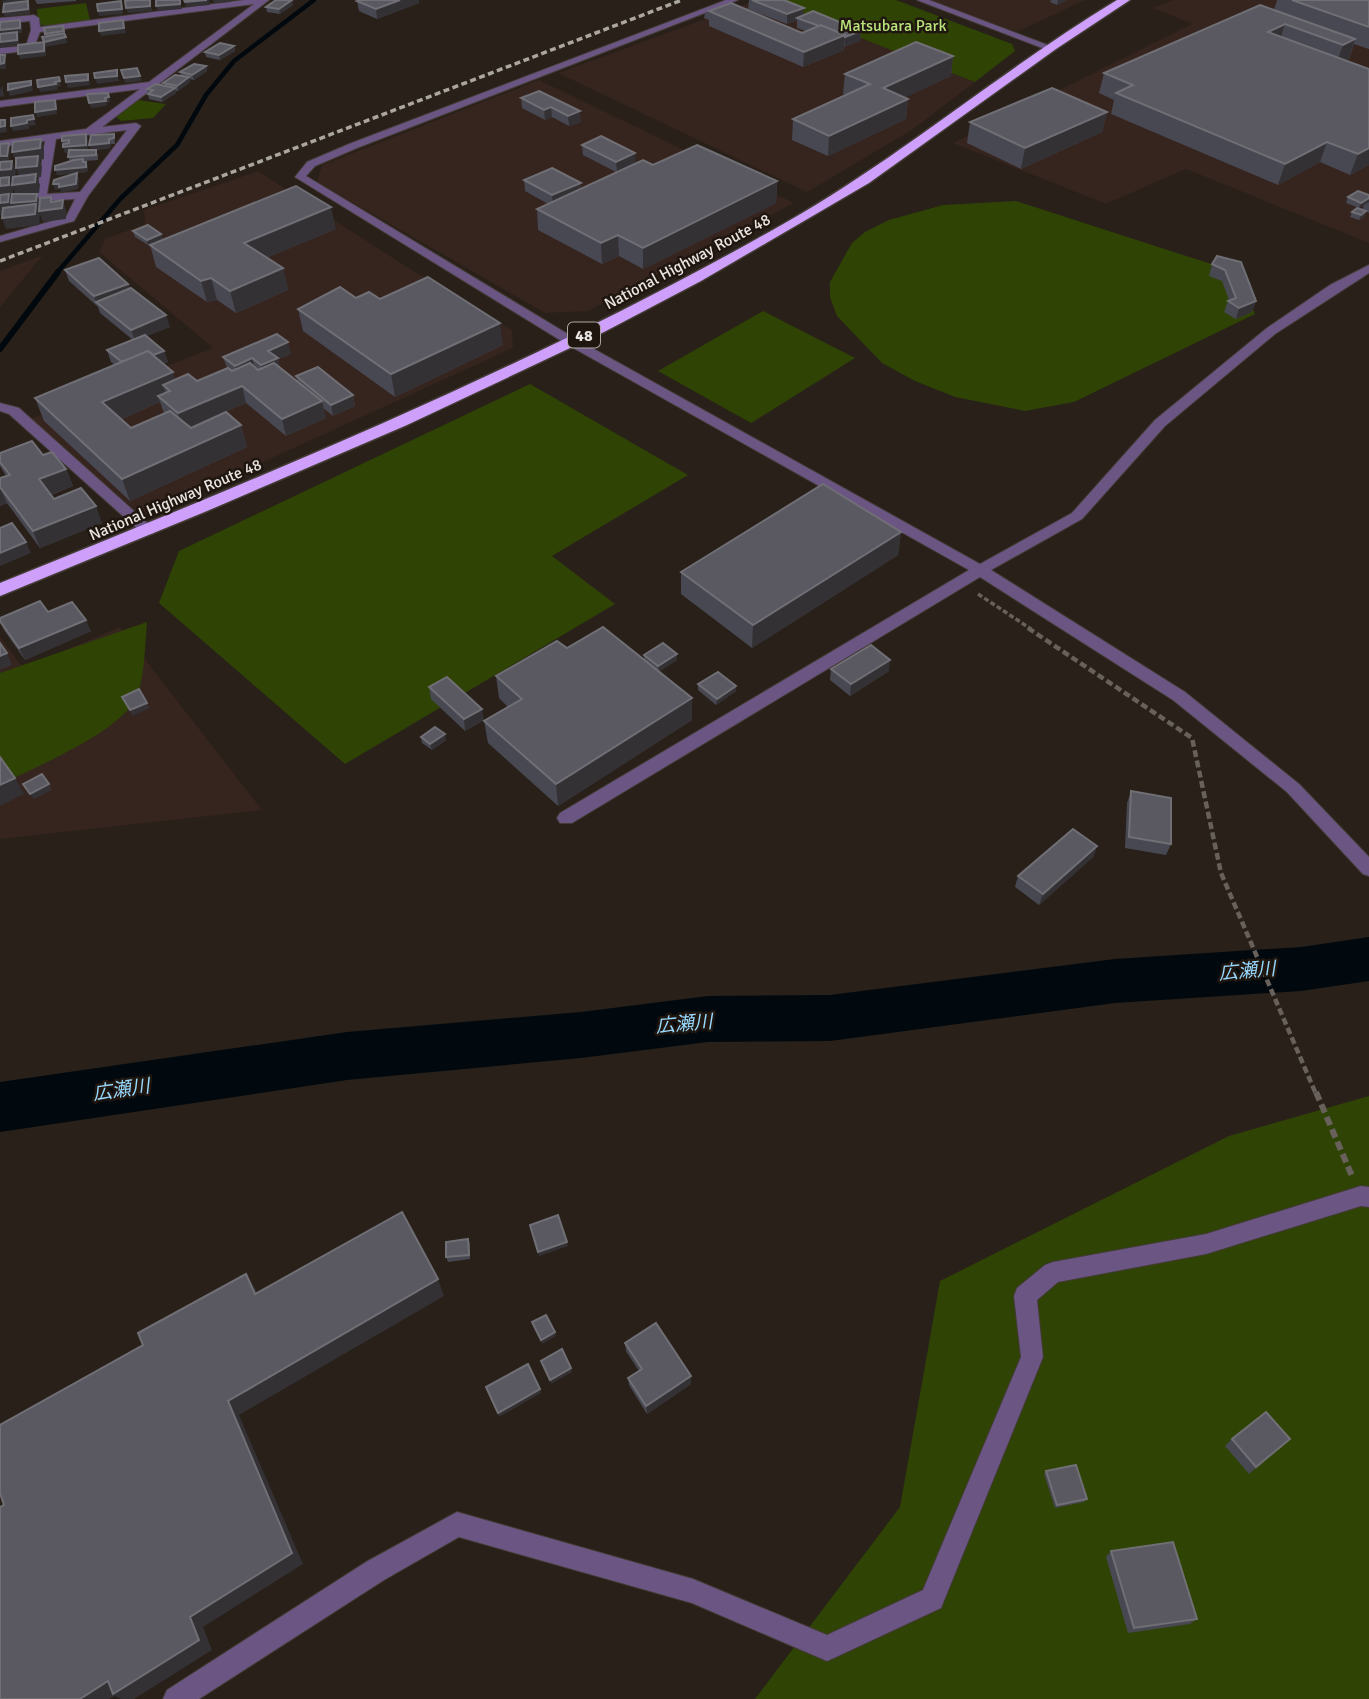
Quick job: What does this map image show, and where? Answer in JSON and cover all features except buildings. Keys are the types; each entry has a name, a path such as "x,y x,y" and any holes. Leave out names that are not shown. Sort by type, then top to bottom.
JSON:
{"highway":[{"name":"National Highway Route 48","path":"0,590 148,531 389,427 572,342 727,262 847,192 937,131 1048,47 1125,0"}],"street":[{"path":"734,0 353,146 311,164 300,177 572,342 980,570 1179,696 1293,788 1369,869"},
{"path":"921,0 1048,47"},
{"path":"36,30 264,1"},
{"path":"89,132 264,1"},
{"path":"0,21 34,18 36,30 30,48 0,51"},
{"path":"0,104 152,85"},
{"path":"0,144 136,126 83,195 70,219 0,239"},
{"path":"51,137 41,198 83,195"},
{"path":"566,818 959,582 1077,516 1160,422 1271,331 1334,288 1369,268"},
{"path":"0,407 14,411 49,449 148,531"},
{"path":"176,1699 375,1571 457,1524 693,1591 827,1648 932,1599 1032,1357 1025,1296 1053,1272 1206,1244 1365,1196"}],"path":[{"path":"959,582 1192,738 1221,873 1338,1144 1365,1196"}],"shaded area":[{"path":"757,0 772,0 975,82 912,130 807,192 558,73"},
{"path":"929,0 1085,0 1017,32"},
{"path":"1173,0 1369,0 1369,243 1186,169 1106,204 953,143 1192,24 1153,8"},
{"path":"539,80 794,203 588,311 545,313 317,182 322,165"},
{"path":"258,171 407,267 512,330 513,348 143,517 30,419 213,348 99,252 105,239 145,224 144,210"},
{"path":"43,255 0,307 0,271"},
{"path":"120,627 262,810 0,839 0,637 23,668"}],"green space":[{"name":"Matsubara Park","path":"772,0 896,0 1012,44 1015,51 975,82"},
{"path":"86,3 90,20 48,26 38,24 37,9"},
{"path":"138,100 166,104 153,118 121,121 116,117"},
{"path":"1016,201 1239,273 1255,314 1074,402 1025,411 955,397 915,381 882,363 837,316 830,297 830,282 852,243 865,232 889,220 943,205"},
{"path":"763,311 855,358 751,423 658,371"},
{"path":"530,384 688,475 552,556 615,604 345,764 159,603 179,551"},
{"path":"147,622 144,663 138,694 124,714 92,738 0,785 0,673"},
{"path":"1369,1096 1369,1699 755,1699 900,1507 940,1281 1229,1136"}],"waterway":[{"path":"56,274 121,198 177,145 206,95 234,61 314,0"},
{"path":"0,349 58,272"},
{"name":"広瀬川","path":"0,1107 347,1056 581,1035 708,1019 830,1018 1115,981 1301,969 1369,959"}],"railway":[{"path":"0,261 682,0"}]}
